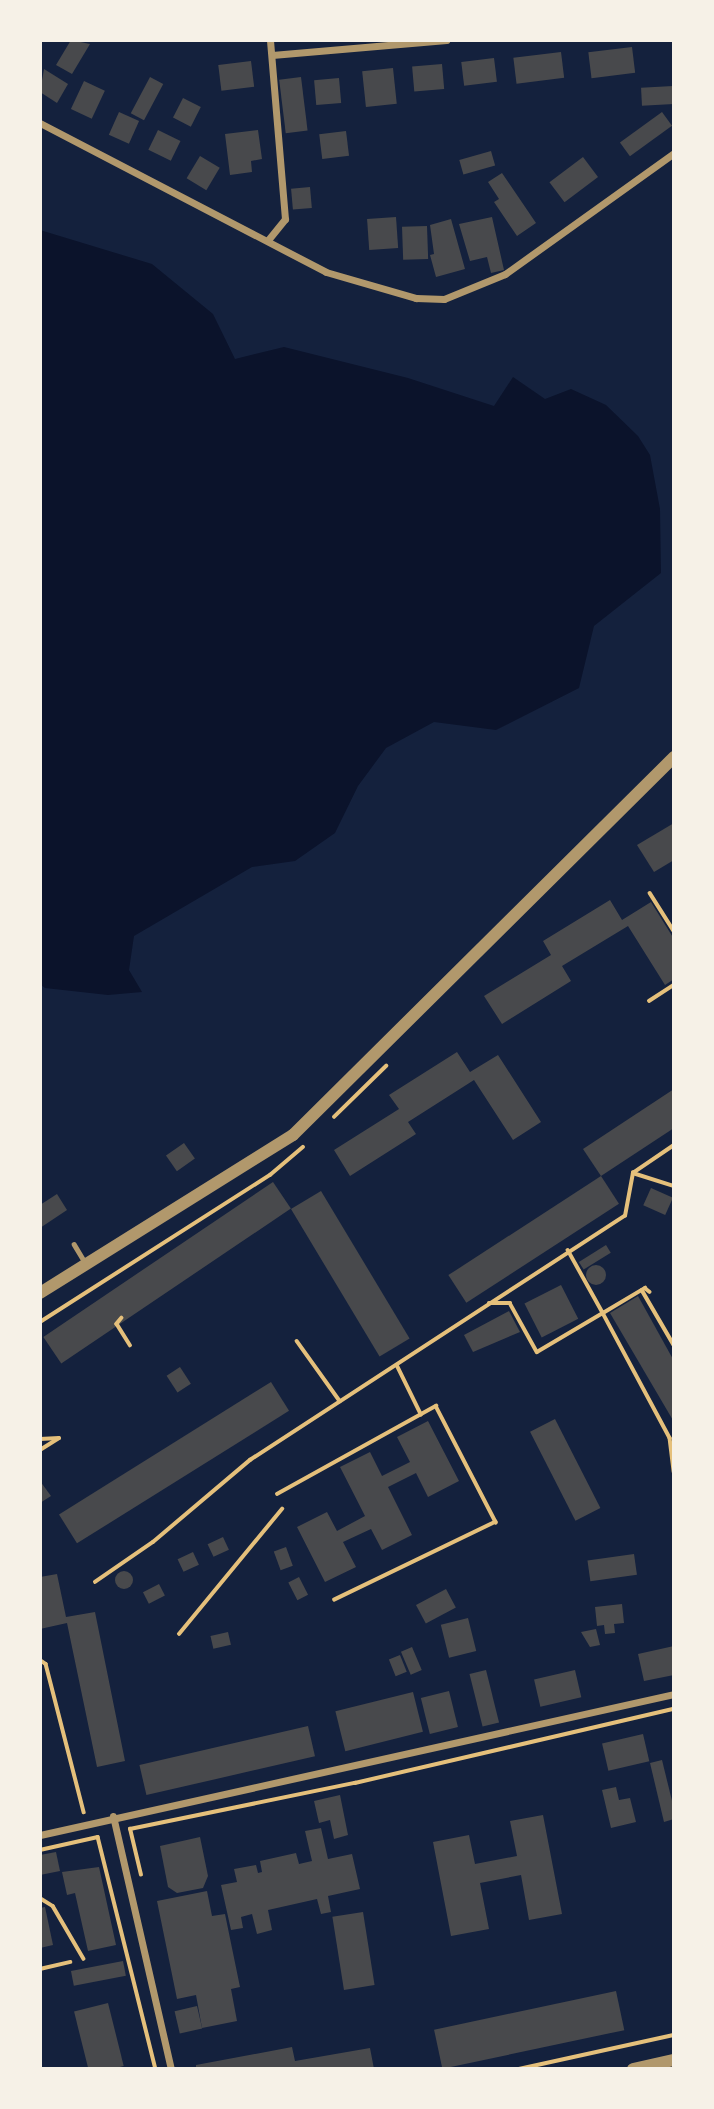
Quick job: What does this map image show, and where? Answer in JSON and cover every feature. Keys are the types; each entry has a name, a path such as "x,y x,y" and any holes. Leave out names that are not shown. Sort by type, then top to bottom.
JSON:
{"street":[{"path":"268,240 285,219 270,40"},
{"path":"272,55 446,40"},
{"path":"40,123 326,272 416,298 444,299 505,274 674,153"},
{"path":"40,1293 293,1135 674,757"},
{"path":"40,1835 113,1816 674,1694"},
{"path":"113,1816 171,2069"},
{"path":"633,2069 674,2060"}],"lane":[{"path":"74,1244 86,1264"}],"path":[{"path":"650,893 674,931"},
{"path":"649,1001 674,985"},
{"path":"95,1582 153,1542 250,1460 568,1250 625,1216 633,1173 674,1145"},
{"path":"633,1173 674,1186"},
{"path":"568,1250 670,1438 674,1472"},
{"path":"99,1284 103,1290"},
{"path":"487,1303 510,1303 537,1352 642,1290 650,1292"},
{"path":"642,1290 674,1345"},
{"path":"122,1318 117,1324 130,1345"},
{"path":"297,1342 340,1401"},
{"path":"397,1365 421,1414"},
{"path":"278,1494 436,1406 496,1522 335,1600"},
{"path":"40,1439 59,1438 40,1450"},
{"path":"179,1634 282,1509"},
{"path":"40,1660 46,1664 84,1812"},
{"path":"142,1882 131,1829 355,1783 674,1709"},
{"path":"40,1850 98,1837 156,2069"},
{"path":"40,1898 53,1906 84,1959"},
{"path":"40,1969 70,1962"},
{"path":"519,2069 674,2035"}],"water":[{"path":"40,230 152,264 213,314 235,359 284,347 408,378 494,406 513,377 545,399 571,389 606,405 638,436 650,455 660,509 661,573 594,626 579,688 496,730 434,722 386,748 358,786 335,833 295,861 252,867 134,936 129,970 142,992 108,995 45,988 40,984"}],"building":[{"path":"71,40 90,44 72,74 56,65"},
{"path":"632,47 635,73 591,78 588,52"},
{"path":"561,52 564,78 517,84 513,58"},
{"path":"494,58 497,82 464,86 461,62"},
{"path":"251,61 254,87 221,91 218,65"},
{"path":"442,64 444,89 414,92 412,67"},
{"path":"393,68 397,104 366,107 362,71"},
{"path":"44,69 68,84 57,103 40,92"},
{"path":"150,77 163,84 144,120 131,113"},
{"path":"301,77 308,131 286,133 279,80"},
{"path":"339,78 341,103 316,105 314,80"},
{"path":"84,81 105,91 92,119 71,109"},
{"path":"673,86 674,104 642,106 641,88"},
{"path":"183,98 201,107 191,127 173,118"},
{"path":"119,112 139,121 129,144 109,135"},
{"path":"662,112 672,126 630,156 620,143"},
{"path":"158,130 180,141 171,161 148,150"},
{"path":"258,130 262,159 251,161 252,172 230,175 225,134"},
{"path":"346,131 349,156 322,159 319,134"},
{"path":"491,151 495,165 463,175 459,160"},
{"path":"200,156 220,168 206,190 187,178"},
{"path":"583,157 598,177 565,202 549,182"},
{"path":"502,173 536,223 517,236 494,202 499,199 488,182"},
{"path":"310,187 312,208 293,210 291,189"},
{"path":"396,217 398,248 369,250 367,219"},
{"path":"492,217 504,270 491,273 487,257 470,261 459,224"},
{"path":"451,219 465,269 436,277 430,255 434,254 430,225"},
{"path":"427,226 428,259 403,260 402,227"},
{"path":"674,823 674,860 654,872 637,845"},
{"path":"610,900 622,920 651,902 674,939 674,979 665,985 628,926 562,966 571,981 502,1024 484,996 551,955 543,941"},
{"path":"457,1052 470,1072 498,1055 541,1122 513,1140 474,1080 408,1122 416,1134 350,1176 334,1150 399,1109 389,1095"},
{"path":"674,1089 674,1128 601,1176 583,1149"},
{"path":"184,1143 195,1159 177,1171 166,1156"},
{"path":"601,1176 619,1204 466,1303 448,1275"},
{"path":"273,1182 291,1209 61,1363 43,1337"},
{"path":"651,1188 673,1198 665,1215 643,1205"},
{"path":"321,1191 410,1338 380,1356 291,1209"},
{"path":"57,1194 67,1210 40,1228 40,1205"},
{"path":"606,1245 611,1253 584,1270 579,1262"},
{"path":"596,1265 603,1268 606,1275 603,1282 596,1285 589,1282 586,1275 589,1268"},
{"path":"561,1285 578,1319 542,1337 524,1304"},
{"path":"638,1296 674,1361 674,1422 610,1313"},
{"path":"509,1311 520,1332 473,1352 464,1335"},
{"path":"180,1367 191,1384 177,1392 167,1376"},
{"path":"271,1382 289,1411 77,1543 59,1514"},
{"path":"555,1419 600,1508 575,1521 530,1432"},
{"path":"428,1421 459,1481 428,1497 416,1473 388,1487 412,1535 382,1550 371,1529 343,1542 356,1567 325,1582 297,1527 327,1512 337,1531 365,1516 340,1467 370,1452 382,1476 410,1462 397,1437"},
{"path":"40,1481 51,1496 40,1503"},
{"path":"223,1537 229,1550 214,1557 208,1544"},
{"path":"286,1547 293,1566 281,1570 274,1551"},
{"path":"193,1552 199,1565 184,1572 178,1559"},
{"path":"634,1554 637,1575 590,1581 587,1561"},
{"path":"120,1571 128,1571 133,1580 131,1587 120,1589 115,1584 115,1576"},
{"path":"57,1574 66,1617 95,1612 125,1761 97,1767 67,1623 40,1629 40,1577"},
{"path":"299,1577 308,1595 297,1600 288,1582"},
{"path":"159,1584 165,1596 149,1604 143,1592"},
{"path":"446,1589 456,1608 426,1624 416,1605"},
{"path":"622,1604 624,1623 614,1624 615,1633 605,1634 604,1625 597,1626 595,1607"},
{"path":"468,1618 476,1651 449,1658 441,1625"},
{"path":"596,1629 600,1645 590,1647 581,1632"},
{"path":"228,1632 231,1645 213,1649 210,1636"},
{"path":"674,1646 674,1675 644,1681 638,1654"},
{"path":"412,1647 422,1670 411,1675 401,1652"},
{"path":"400,1655 407,1672 396,1676 389,1659"},
{"path":"486,1670 499,1722 483,1727 470,1674"},
{"path":"575,1670 581,1697 540,1707 534,1679"},
{"path":"449,1691 458,1727 430,1734 421,1698"},
{"path":"413,1692 423,1732 345,1751 335,1711"},
{"path":"308,1726 315,1756 146,1795 139,1765"},
{"path":"643,1734 649,1761 608,1771 602,1743"},
{"path":"662,1760 674,1809 674,1819 664,1822 650,1763"},
{"path":"616,1787 619,1800 630,1798 636,1822 611,1828 602,1790"},
{"path":"340,1795 348,1835 334,1839 330,1820 319,1823 314,1801"},
{"path":"543,1815 562,1914 529,1920 521,1875 480,1883 489,1929 451,1936 433,1842 469,1835 475,1864 517,1856 510,1821"},
{"path":"321,1828 328,1859 352,1854 360,1889 328,1896 331,1912 321,1914 317,1899 268,1910 272,1930 257,1934 252,1914 241,1917 243,1928 231,1930 221,1885 237,1882 234,1869 256,1865 258,1873 262,1872 260,1861 296,1853 299,1864 312,1861 305,1831"},
{"path":"200,1837 208,1876 203,1888 177,1893 168,1887 160,1846"},
{"path":"56,1852 60,1871 40,1875 40,1855"},
{"path":"99,1867 116,1945 88,1951 75,1893 67,1895 62,1872"},
{"path":"207,1891 212,1916 225,1914 240,1987 231,1989 237,2021 202,2028 196,1995 177,1999 157,1901"},
{"path":"45,1907 53,1945 40,1948 40,1908"},
{"path":"363,1912 375,1985 344,1990 332,1917"},
{"path":"123,1961 126,1976 74,1986 71,1971"},
{"path":"616,1991 624,2030 442,2069 434,2030"},
{"path":"108,2003 124,2066 88,2069 74,2011"},
{"path":"197,2006 202,2028 180,2034 175,2011"},
{"path":"292,2047 295,2061 370,2048 374,2069 196,2069 196,2065"}]}
